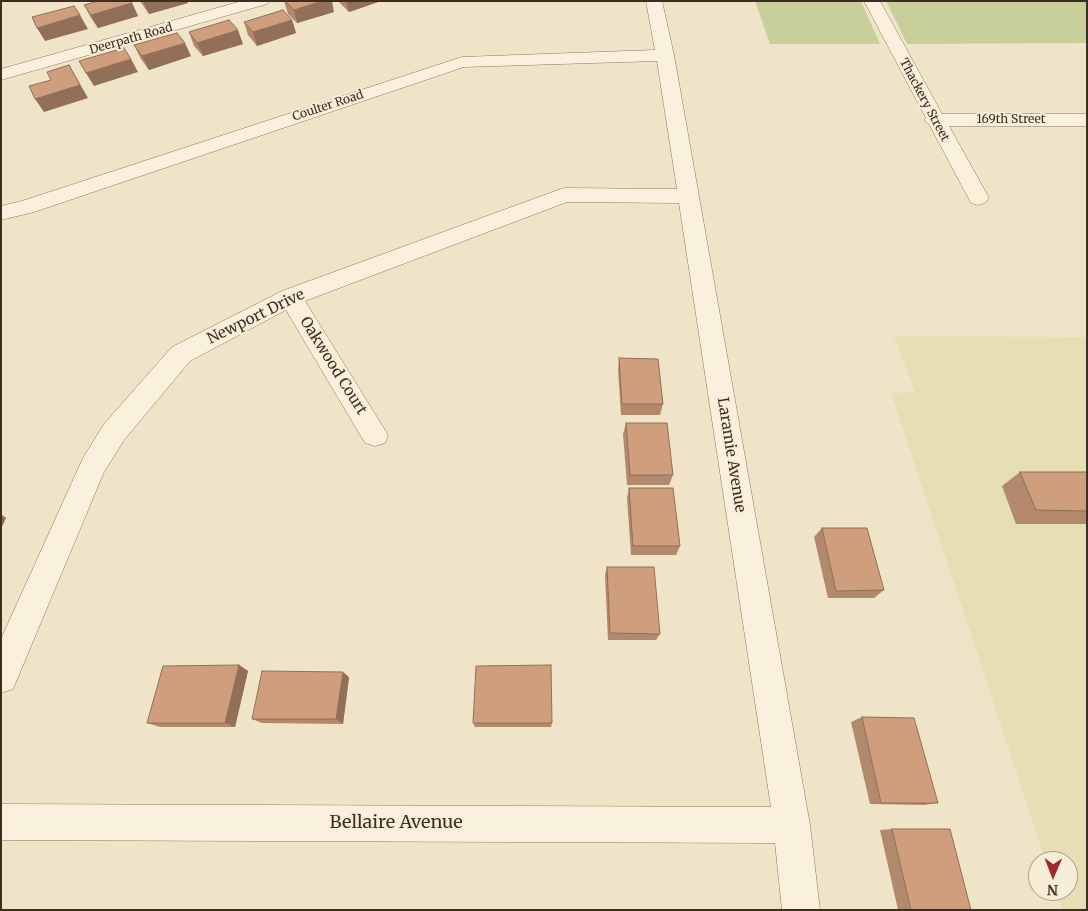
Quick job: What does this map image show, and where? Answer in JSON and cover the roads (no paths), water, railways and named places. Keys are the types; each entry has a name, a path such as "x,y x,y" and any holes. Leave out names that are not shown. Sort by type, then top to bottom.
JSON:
{"street":[{"name":"Deerpath Road","path":"1,75 261,1"},
{"name":"Laramie Avenue","path":"654,1 665,55 792,824 801,910"},
{"name":"Thackery Street","path":"872,1 934,120 978,198"},
{"name":"Coulter Road","path":"1,214 462,62 665,55"},
{"name":"169th Street","path":"934,120 1087,120"},
{"name":"Newport Drive","path":"1,677 93,466 114,432 181,354 290,298 565,195 688,196"},
{"name":"Oakwood Court","path":"290,298 375,435"},
{"name":"Bellaire Avenue","path":"1,822 792,824"}]}
